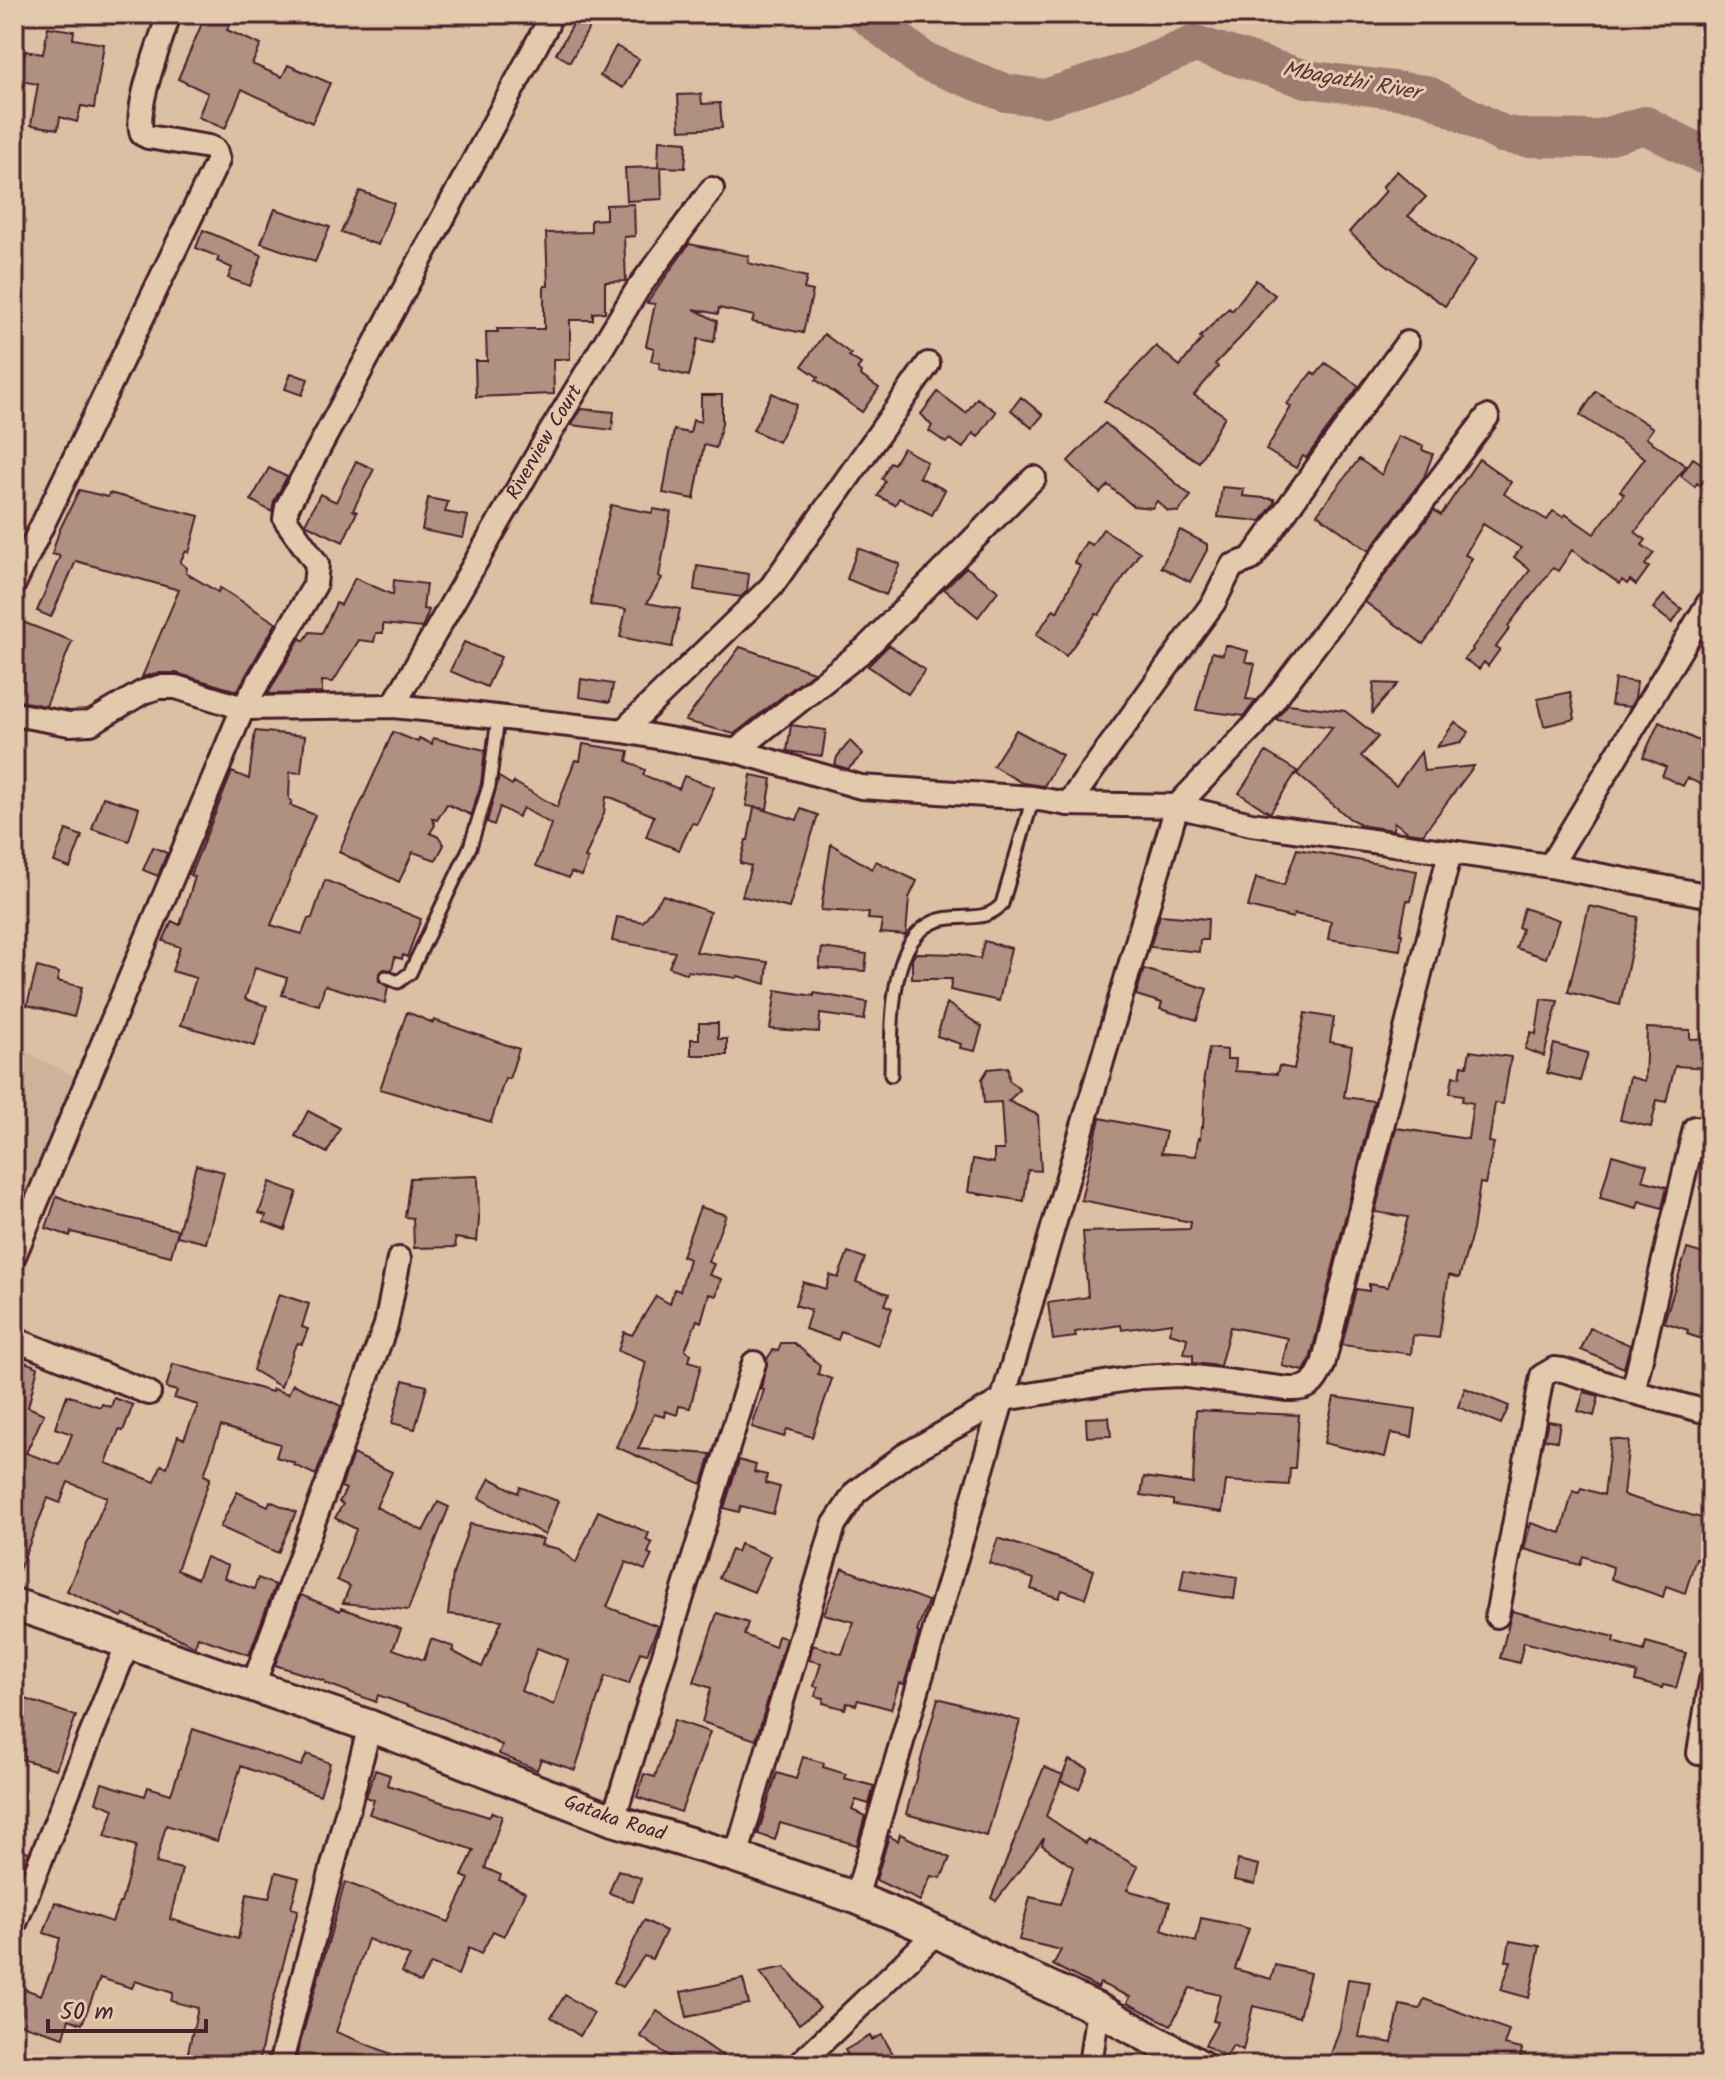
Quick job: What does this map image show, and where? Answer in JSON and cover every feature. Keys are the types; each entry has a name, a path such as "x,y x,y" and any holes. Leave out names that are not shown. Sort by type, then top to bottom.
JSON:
{"street":[{"path":"14,584 218,160 215,150 209,147 142,134 139,120 141,109 165,18"},
{"path":"14,1256 243,708 315,585 317,564 285,519 287,507 547,25"},
{"name":"Riverview Court","path":"393,706 550,433 637,290 712,189"},
{"path":"1068,804 1214,602 1232,566 1251,559 1407,343"},
{"path":"623,731 771,587 928,364"},
{"path":"856,1898 1177,806 1254,726 1487,417"},
{"path":"736,751 865,649 1034,478"},
{"path":"1550,866 1711,599"},
{"path":"14,714 69,724 91,723 143,692 159,687 176,687 243,708 393,706 623,731 736,751 861,787 1033,798 1068,804 1177,806 1251,824 1550,866 1711,896"},
{"path":"736,1857 834,1525 856,1492 905,1455 1004,1399 1141,1377 1179,1375 1288,1389 1304,1389 1316,1382 1323,1365 1450,852"},
{"path":"1633,1392 1695,1128"},
{"path":"252,1688 386,1325 399,1259"},
{"path":"14,1339 149,1393"},
{"path":"613,1820 754,1363"},
{"path":"1497,1616 1542,1376 1554,1369 1563,1370 1711,1413"},
{"name":"Gataka Road","path":"14,1604 370,1726 613,1820 856,1898 937,1932 1098,2009 1199,2065"},
{"path":"14,1926 128,1643"},
{"path":"1699,1753 1711,1680"},
{"path":"280,2065 370,1726"},
{"path":"798,2065 937,1932"},
{"path":"1090,2065 1098,2009"}],"lane":[{"path":"386,977 398,982 410,973 470,847 489,786 498,718"},
{"path":"891,1075 894,992 904,957 918,931 940,919 984,917 1002,904 1033,798"}],"shaded area":[{"path":"14,1046 74,1076 14,1232"}],"building":[{"path":"206,14 230,23 227,30 261,45 252,64 282,77 288,65 330,83 312,123 242,89 225,129 198,117 208,93 178,79"},
{"path":"579,14 597,14 570,62 556,54"},
{"path":"48,27 74,31 73,39 104,44 94,108 81,106 77,122 60,117 58,129 31,125 38,84 20,81 25,51 43,54"},
{"path":"616,46 639,59 623,88 600,76"},
{"path":"701,94 702,104 720,103 722,128 680,130 678,95"},
{"path":"659,140 687,142 685,168 661,167 662,199 627,201 625,168 658,167"},
{"path":"1397,171 1426,197 1408,216 1476,260 1445,306 1383,262 1349,232 1386,191 1382,187"},
{"path":"360,191 394,203 378,245 341,232"},
{"path":"634,204 635,236 624,237 626,281 605,282 605,312 593,313 593,320 570,320 570,359 553,359 554,394 476,397 475,361 487,361 486,332 498,332 497,329 544,329 544,286 548,286 546,233 591,232 591,220 606,219 606,205"},
{"path":"275,209 330,227 315,262 261,243"},
{"path":"203,230 262,255 250,286 228,278 232,268 217,261 219,257 196,248"},
{"path":"689,244 749,256 748,263 807,277 804,289 813,291 803,333 752,322 754,316 719,308 718,314 694,309 717,321 714,342 698,339 689,376 659,369 660,363 651,361 654,348 646,346 655,304 647,303"},
{"path":"1256,280 1275,295 1215,364 1218,367 1194,395 1225,416 1199,462 1104,401 1156,346 1180,366 1202,339 1200,337 1229,308 1232,311"},
{"path":"824,334 851,354 849,356 861,364 857,369 860,375 879,388 862,412 816,380 818,377 802,366"},
{"path":"1325,363 1359,386 1296,468 1266,450 1291,407 1287,404 1312,372 1316,375"},
{"path":"291,373 308,379 302,395 285,389"},
{"path":"1596,391 1653,428 1646,438 1686,466 1635,532 1646,540 1642,545 1654,553 1645,565 1649,567 1636,585 1630,580 1627,584 1622,580 1620,584 1572,550 1558,571 1553,568 1508,626 1510,628 1496,647 1500,649 1488,666 1484,662 1479,669 1464,659 1530,570 1514,557 1521,548 1483,524 1465,555 1472,558 1436,627 1423,644 1365,602 1434,510 1441,515 1479,459 1511,482 1504,494 1547,520 1553,511 1563,517 1565,514 1594,534 1624,494 1620,491 1645,458 1580,415"},
{"path":"938,392 966,413 977,398 996,412 978,437 973,433 963,448 950,439 946,443 929,431 932,426 921,414"},
{"path":"772,393 797,405 778,442 753,430"},
{"path":"701,395 722,395 722,424 716,448 704,445 694,499 663,493 674,430 690,433 693,420 701,422"},
{"path":"1021,397 1043,415 1032,428 1011,410"},
{"path":"582,409 614,412 612,430 571,425"},
{"path":"1105,423 1191,496 1178,512 1168,511 1157,501 1152,508 1133,506 1108,485 1100,493 1068,461"},
{"path":"1398,436 1423,446 1422,450 1433,454 1424,477 1369,551 1317,514 1359,459 1382,475"},
{"path":"903,448 927,462 919,477 945,490 932,515 899,498 895,505 878,496 890,462 894,464"},
{"path":"1693,458 1711,470 1711,493 1697,483 1695,487 1681,476"},
{"path":"356,461 374,469 353,510 357,512 343,542 305,524 320,494 336,502"},
{"path":"269,468 287,477 274,501 272,512 251,500"},
{"path":"1222,487 1244,489 1243,496 1274,499 1274,503 1261,521 1218,517"},
{"path":"79,490 108,497 109,493 199,516 189,553 186,551 180,562 187,568 186,573 218,592 220,588 276,623 237,691 176,673 142,677 179,590 76,561 51,617 37,611 60,556 52,554 59,531"},
{"path":"428,498 448,502 445,512 468,516 463,538 422,530"},
{"path":"611,505 652,513 653,509 671,512 659,576 662,578 647,603 680,609 672,647 620,637 626,609 591,605 594,572"},
{"path":"1103,529 1140,552 1099,615 1096,614 1066,656 1036,635 1054,609 1057,612 1080,566 1074,562 1086,542 1092,545"},
{"path":"1180,530 1207,544 1207,550 1190,582 1161,567"},
{"path":"858,548 900,564 886,595 847,579"},
{"path":"697,566 749,574 747,591 741,597 694,590"},
{"path":"966,567 998,591 978,617 944,589"},
{"path":"355,578 393,595 394,580 426,584 423,609 429,610 422,628 383,624 383,633 376,633 374,642 359,640 333,682 322,681 322,693 268,694 300,638 304,641 310,632 322,633 336,603 341,605"},
{"path":"1664,595 1682,609 1672,623 1653,608"},
{"path":"20,621 72,641 46,706 14,700 14,636"},
{"path":"464,642 501,657 487,687 450,671"},
{"path":"889,645 925,670 908,694 868,666"},
{"path":"1225,645 1248,651 1245,661 1255,664 1246,699 1256,700 1244,716 1196,710 1212,652 1223,655"},
{"path":"740,647 814,672 734,734 685,721"},
{"path":"581,679 613,684 610,702 579,697"},
{"path":"1615,679 1637,682 1630,707 1611,705"},
{"path":"1374,683 1398,684 1372,713"},
{"path":"1570,692 1575,719 1544,726 1538,699"},
{"path":"1288,704 1345,711 1378,737 1361,756 1396,786 1421,752 1424,771 1474,766 1423,834 1408,832 1394,822 1393,830 1365,826 1350,819 1297,774 1333,727 1276,720"},
{"path":"1455,722 1469,732 1461,742 1437,747"},
{"path":"1659,722 1711,747 1711,789 1687,778 1683,786 1662,776 1666,767 1643,757"},
{"path":"791,725 826,730 822,756 787,751"},
{"path":"1016,730 1062,755 1044,786 1022,783 993,766"},
{"path":"255,731 305,736 301,773 290,772 289,799 292,801 290,805 315,815 271,925 302,934 308,919 312,918 325,880 421,919 407,957 395,957 392,970 384,969 379,973 379,981 388,987 385,1003 325,985 319,1005 282,995 287,978 255,968 245,999 267,1006 255,1046 181,1025 196,978 172,971 180,947 163,941 172,921 180,925 195,877 190,875 232,772 249,779"},
{"path":"393,732 418,742 419,738 432,744 433,738 485,750 481,784 471,815 447,804 437,820 432,818 435,825 430,833 439,837 444,845 436,860 413,852 399,882 339,852"},
{"path":"850,741 863,754 848,769 835,765 837,757"},
{"path":"583,744 629,751 627,761 645,770 643,775 679,789 684,776 714,787 697,824 692,823 679,850 646,837 654,816 606,797 604,813 585,858 588,859 582,876 571,872 569,878 536,866 551,824 523,808 518,817 500,807 494,825 487,822 499,777 512,785 514,782 557,807 575,760 580,761"},
{"path":"1266,752 1297,771 1270,813 1239,793"},
{"path":"751,775 772,779 767,809 755,807 797,820 801,809 818,815 789,908 742,896 751,866 740,863 754,807 746,806"},
{"path":"103,797 139,808 129,841 92,829"},
{"path":"66,830 82,836 70,868 54,862"},
{"path":"831,844 872,869 876,861 917,881 909,898 906,935 880,933 882,920 868,919 869,913 821,910"},
{"path":"153,847 167,853 158,876 143,870"},
{"path":"1297,849 1417,871 1411,901 1407,900 1400,950 1328,939 1331,921 1294,914 1293,918 1248,907 1256,878 1284,885"},
{"path":"663,895 710,912 696,952 768,962 766,984 738,976 688,971 687,974 669,967 675,952 612,941 617,917 643,922"},
{"path":"1589,906 1638,917 1620,1005 1568,992"},
{"path":"1524,908 1559,920 1546,958 1516,948"},
{"path":"1160,915 1208,919 1207,940 1200,940 1199,952 1150,947"},
{"path":"984,941 1011,948 999,1001 950,990 952,979 912,979 912,959 916,953 960,954 980,959"},
{"path":"822,948 867,954 865,971 819,968"},
{"path":"37,967 59,973 57,981 82,987 74,1017 27,1005"},
{"path":"1144,969 1207,989 1197,1020 1160,1009 1162,1003 1136,995"},
{"path":"776,990 867,1002 864,1020 820,1014 819,1032 770,1029"},
{"path":"1541,999 1558,1001 1544,1056 1525,1049 1531,1032 1536,1034"},
{"path":"947,1003 982,1027 975,1051 960,1048 961,1044 937,1036"},
{"path":"407,1012 519,1049 509,1079 505,1078 491,1122 380,1089"},
{"path":"1305,1013 1334,1018 1330,1042 1352,1046 1344,1097 1374,1101 1310,1360 1304,1371 1282,1366 1288,1338 1230,1327 1220,1366 1193,1363 1193,1355 1184,1354 1187,1338 1169,1333 1172,1323 1122,1330 1121,1325 1075,1332 1076,1337 1053,1340 1048,1303 1088,1297 1083,1232 1190,1229 1191,1222 1081,1200 1100,1118 1166,1132 1161,1153 1196,1156 1203,1127 1203,1083 1209,1048 1227,1050 1227,1059 1236,1059 1235,1071 1277,1074 1279,1066 1294,1069"},
{"path":"699,1023 718,1023 718,1039 727,1039 727,1055 691,1055 691,1039 699,1039"},
{"path":"1647,1028 1690,1030 1690,1039 1711,1038 1711,1068 1675,1066 1666,1102 1657,1100 1651,1127 1620,1120 1630,1077 1645,1081"},
{"path":"1554,1044 1588,1053 1580,1081 1547,1073"},
{"path":"1470,1051 1511,1057 1503,1104 1495,1103 1489,1142 1494,1143 1485,1184 1480,1183 1473,1230 1459,1278 1449,1275 1439,1338 1413,1335 1411,1354 1342,1345 1356,1289 1369,1291 1369,1284 1388,1287 1408,1217 1375,1212 1396,1128 1468,1139 1473,1103 1462,1101 1463,1095 1450,1093 1453,1076 1460,1077 1462,1065 1467,1066"},
{"path":"1008,1067 1009,1080 1020,1090 1008,1101 1038,1115 1041,1171 1028,1170 1024,1201 968,1192 973,1159 994,1163 994,1150 1004,1150 1001,1102 984,1103 982,1079 988,1069"},
{"path":"308,1111 340,1128 327,1153 295,1136"},
{"path":"1612,1155 1647,1165 1642,1180 1667,1187 1662,1208 1639,1201 1637,1208 1600,1198"},
{"path":"196,1165 224,1172 206,1243 177,1236"},
{"path":"478,1176 477,1241 455,1238 456,1247 414,1248 413,1218 405,1217 410,1178"},
{"path":"270,1182 297,1192 285,1230 264,1222 266,1215 259,1213"},
{"path":"57,1196 83,1207 178,1230 171,1256 71,1232 70,1236 46,1228"},
{"path":"700,1207 726,1215 708,1262 714,1264 709,1275 721,1279 716,1296 709,1294 701,1322 697,1320 685,1350 691,1354 689,1361 701,1365 690,1408 679,1406 677,1415 665,1411 664,1417 654,1414 638,1449 711,1454 702,1484 616,1447 633,1410 646,1362 618,1351 624,1332 632,1335 656,1296 670,1304 674,1289 680,1291 689,1259 682,1256"},
{"path":"1687,1249 1711,1256 1711,1342 1664,1322"},
{"path":"848,1252 865,1258 856,1282 889,1294 885,1305 892,1308 878,1345 841,1331 838,1340 805,1329 811,1310 795,1305 803,1282 826,1289 830,1275 838,1278"},
{"path":"279,1294 309,1304 302,1327 308,1329 302,1344 298,1343 294,1349 281,1387 253,1370"},
{"path":"1590,1328 1630,1345 1624,1368 1581,1350"},
{"path":"781,1343 794,1343 820,1365 818,1374 832,1379 812,1437 787,1429 784,1437 752,1427 764,1390 761,1389 767,1359 773,1350 778,1351"},
{"path":"14,1358 38,1367 28,1407 44,1414 26,1453 60,1465 72,1434 55,1428 67,1395 100,1407 102,1404 111,1407 114,1398 133,1405 106,1463 155,1482 161,1465 167,1467 178,1436 184,1439 198,1405 174,1398 177,1391 166,1388 173,1364 272,1392 273,1389 288,1394 293,1384 341,1406 316,1475 276,1457 280,1444 221,1426 204,1475 210,1478 177,1570 197,1579 206,1557 228,1566 224,1578 254,1589 258,1578 275,1585 249,1655 198,1637 195,1646 67,1591 107,1497 68,1482 60,1503 48,1498 14,1582"},
{"path":"403,1380 427,1386 415,1429 392,1423"},
{"path":"1465,1388 1509,1406 1501,1424 1458,1407"},
{"path":"1584,1392 1599,1396 1594,1416 1578,1411"},
{"path":"1334,1397 1416,1409 1412,1437 1391,1433 1385,1457 1324,1443"},
{"path":"1196,1410 1299,1415 1295,1468 1290,1468 1289,1485 1226,1481 1222,1512 1173,1505 1173,1500 1141,1495 1144,1477 1193,1484"},
{"path":"1109,1417 1111,1436 1087,1437 1086,1418"},
{"path":"1548,1421 1560,1423 1557,1441 1544,1439"},
{"path":"1611,1439 1629,1441 1623,1495 1711,1521 1711,1562 1696,1558 1685,1593 1666,1586 1663,1597 1611,1579 1613,1567 1583,1556 1580,1565 1524,1549 1531,1523 1561,1533 1573,1491 1579,1493 1581,1488 1604,1495"},
{"path":"353,1454 392,1472 376,1507 423,1531 438,1502 449,1507 408,1610 343,1603 350,1586 337,1580 356,1529 335,1518 343,1504 339,1502 346,1489 341,1487"},
{"path":"739,1460 756,1465 754,1472 767,1475 765,1483 780,1487 773,1514 741,1506 739,1512 724,1508"},
{"path":"490,1478 518,1493 520,1487 558,1501 545,1535 479,1498"},
{"path":"237,1492 268,1506 270,1501 296,1512 278,1553 220,1527"},
{"path":"598,1511 649,1533 646,1540 652,1543 648,1553 652,1555 645,1570 626,1562 607,1607 658,1626 647,1654 640,1652 629,1684 605,1676 575,1770 541,1759 537,1770 499,1754 502,1745 442,1718 378,1695 376,1702 275,1665 301,1595 340,1611 341,1608 401,1629 393,1649 424,1660 431,1639 454,1647 452,1651 482,1667 502,1620 448,1614 453,1574 470,1524 543,1539 541,1545 559,1549 576,1563","holes":["537,1648 568,1660 554,1705 521,1691"]},
{"path":"998,1538 1094,1570 1085,1598 1062,1590 1059,1598 1031,1589 1034,1579 989,1563"},
{"path":"740,1544 770,1556 754,1592 719,1578 731,1550 737,1552"},
{"path":"842,1568 928,1601 904,1684 899,1683 891,1709 858,1700 856,1705 847,1703 845,1709 823,1703 824,1698 815,1696 818,1687 814,1686 821,1663 809,1660 813,1645 842,1654 854,1622 824,1614"},
{"path":"1184,1568 1237,1577 1234,1599 1180,1590"},
{"path":"1512,1611 1615,1637 1614,1642 1644,1651 1646,1642 1686,1653 1676,1688 1635,1681 1637,1673 1524,1642 1519,1663 1500,1658"},
{"path":"717,1613 748,1623 744,1635 775,1647 778,1636 786,1638 756,1740 702,1722 711,1688 694,1682"},
{"path":"14,1695 76,1716 56,1769 14,1757"},
{"path":"938,1698 1020,1721 987,1836 906,1814"},
{"path":"674,1720 710,1732 681,1812 637,1797 644,1774 655,1777"},
{"path":"193,1729 301,1766 307,1754 330,1763 320,1795 241,1766 217,1841 166,1825 156,1863 182,1869 170,1919 238,1939 247,1894 269,1898 276,1872 299,1878 291,1908 298,1910 258,2065 185,2065 198,2008 171,2001 173,1993 135,1981 132,1988 100,1978 82,2024 69,2019 64,2037 14,2022 14,2009 22,1988 41,1995 52,1969 60,1938 44,1933 55,1902 112,1922 121,1903 136,1846 105,1836 114,1809 96,1802 102,1783 145,1796 148,1787 171,1794"},
{"path":"803,1757 846,1774 844,1778 874,1786 869,1804 856,1800 852,1810 865,1816 857,1845 780,1823 775,1840 758,1834 777,1773 796,1779"},
{"path":"1069,1760 1088,1768 1079,1789 1060,1781"},
{"path":"1044,1767 1063,1775 1046,1816 1086,1843 1088,1839 1138,1867 1127,1890 1170,1902 1162,1930 1196,1942 1201,1918 1240,1926 1249,1929 1235,1969 1271,1979 1275,1965 1310,1973 1299,2017 1253,2006 1243,2050 1233,2045 1226,2057 1205,2045 1218,2022 1213,2021 1220,1995 1190,1988 1171,2025 1127,2003 1130,1997 1100,1983 1098,1988 1053,1965 1061,1950 1019,1940 1030,1897 1060,1904 1073,1867 1042,1845 1044,1838 996,1901 991,1898"},
{"path":"375,1770 390,1775 387,1785 489,1817 492,1812 502,1816 485,1868 501,1875 499,1880 525,1892 504,1936 493,1931 481,1954 469,1948 458,1975 431,1964 420,1983 401,1972 410,1956 368,1939 336,2032 419,2065 294,2065 345,1882 449,1922 469,1879 462,1876 474,1850 369,1814 374,1800 366,1797"},
{"path":"900,1834 950,1858 941,1878 931,1876 920,1901 876,1880 889,1836 898,1841"},
{"path":"14,1849 29,1852 20,1875 14,1874"},
{"path":"1238,1860 1259,1865 1255,1884 1234,1880"},
{"path":"618,1870 641,1878 633,1902 609,1893"},
{"path":"644,1920 666,1931 652,1959 644,1956 623,1987 614,1982"},
{"path":"1510,1941 1540,1946 1529,1998 1501,1990 1511,1961 1506,1961"},
{"path":"785,1967 820,2008 799,2024 760,1972"},
{"path":"743,1979 749,2004 687,2017 681,1992"},
{"path":"1348,1979 1370,1982 1359,2037 1392,2043 1400,2005 1420,2009 1424,1999 1509,2030 1504,2045 1522,2049 1519,2065 1327,2065 1340,2028"},
{"path":"565,1995 594,2013 580,2036 551,2017"},
{"path":"657,2011 736,2065 668,2065 672,2058 640,2036"},
{"path":"882,2035 893,2054 874,2065 854,2065 845,2050 870,2036 872,2040"}],"waterway":[{"name":"Mbagathi River","path":"865,14 924,61 1006,93 1045,98 1131,70 1195,44 1306,79 1426,94 1502,134 1527,138 1597,139 1645,125 1711,159"}]}
